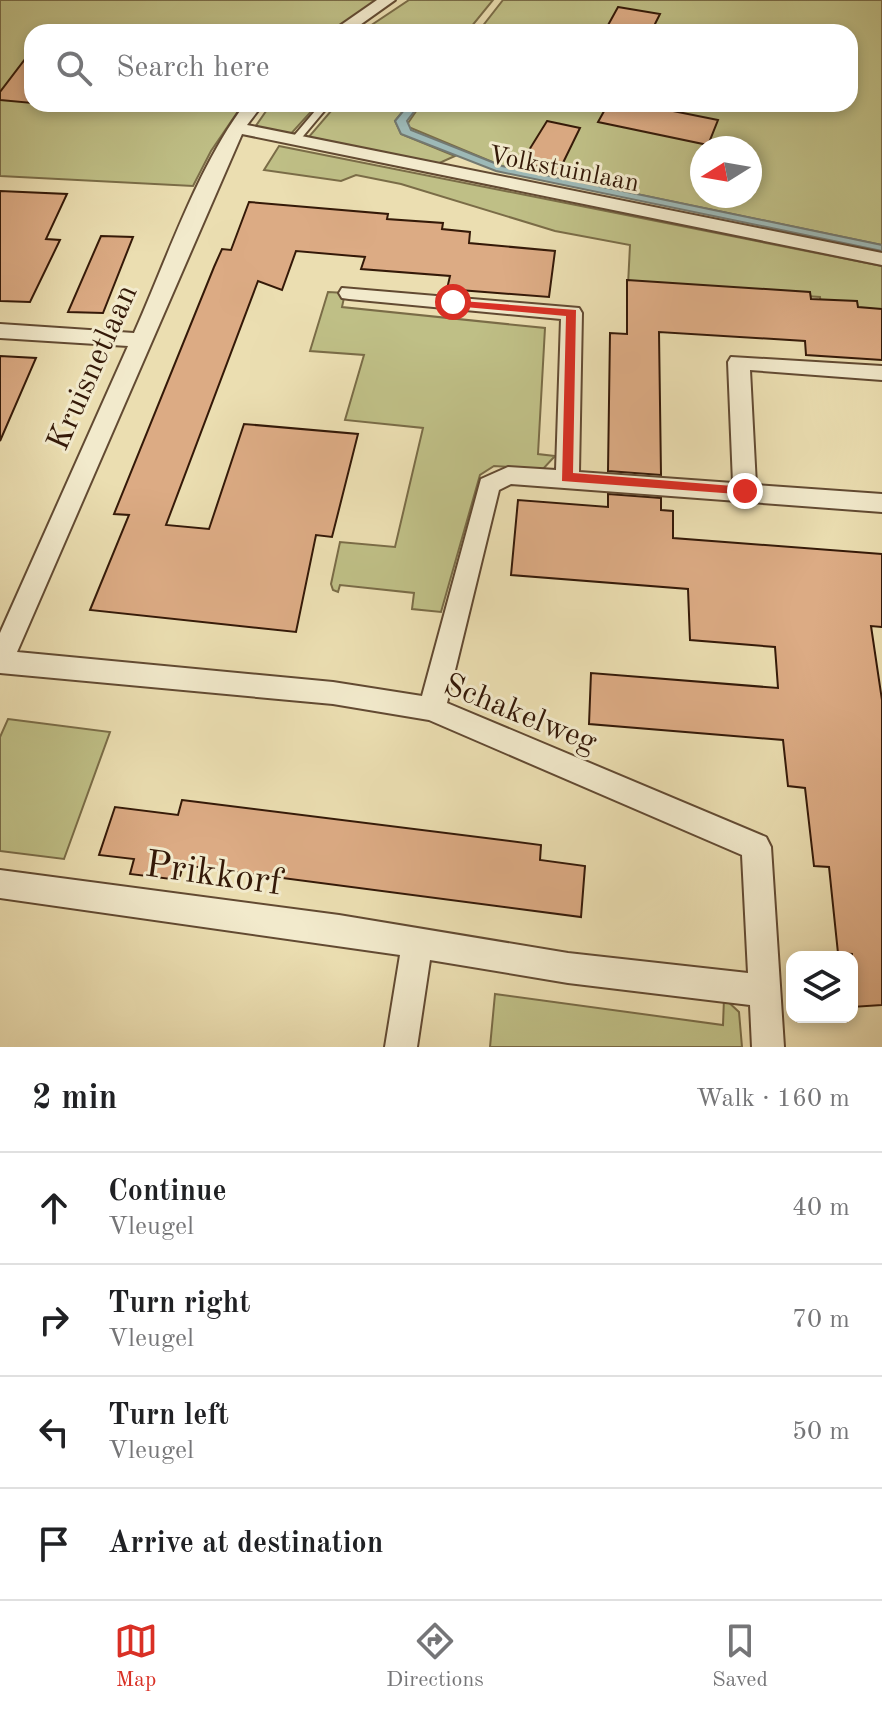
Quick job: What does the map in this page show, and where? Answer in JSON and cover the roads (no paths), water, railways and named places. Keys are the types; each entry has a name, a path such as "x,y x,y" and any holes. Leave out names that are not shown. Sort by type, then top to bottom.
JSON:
{"street":[{"path":"351,24 387,0"},
{"name":"Kruisnetlaan","path":"0,661 140,340 236,128 248,112"},
{"name":"Volkstuinlaan","path":"236,128 882,259"},
{"path":"349,293 572,313 567,478"},
{"path":"0,331 140,340"},
{"path":"745,491 739,362 882,373"},
{"path":"432,709 489,485 508,475 882,503"},
{"name":"Schakelweg","path":"0,661 333,693 432,709 756,847 768,1047"},
{"name":"Prikkorf","path":"0,884 417,942 568,968 765,991"},
{"path":"401,1047 417,942"}],"lane":[{"path":"296,139 319,112"}],"water":[{"path":"402,112 414,112 407,121 411,130 502,166 690,205 690,208 704,208 882,245 882,251 496,171 401,134 395,121"}]}
